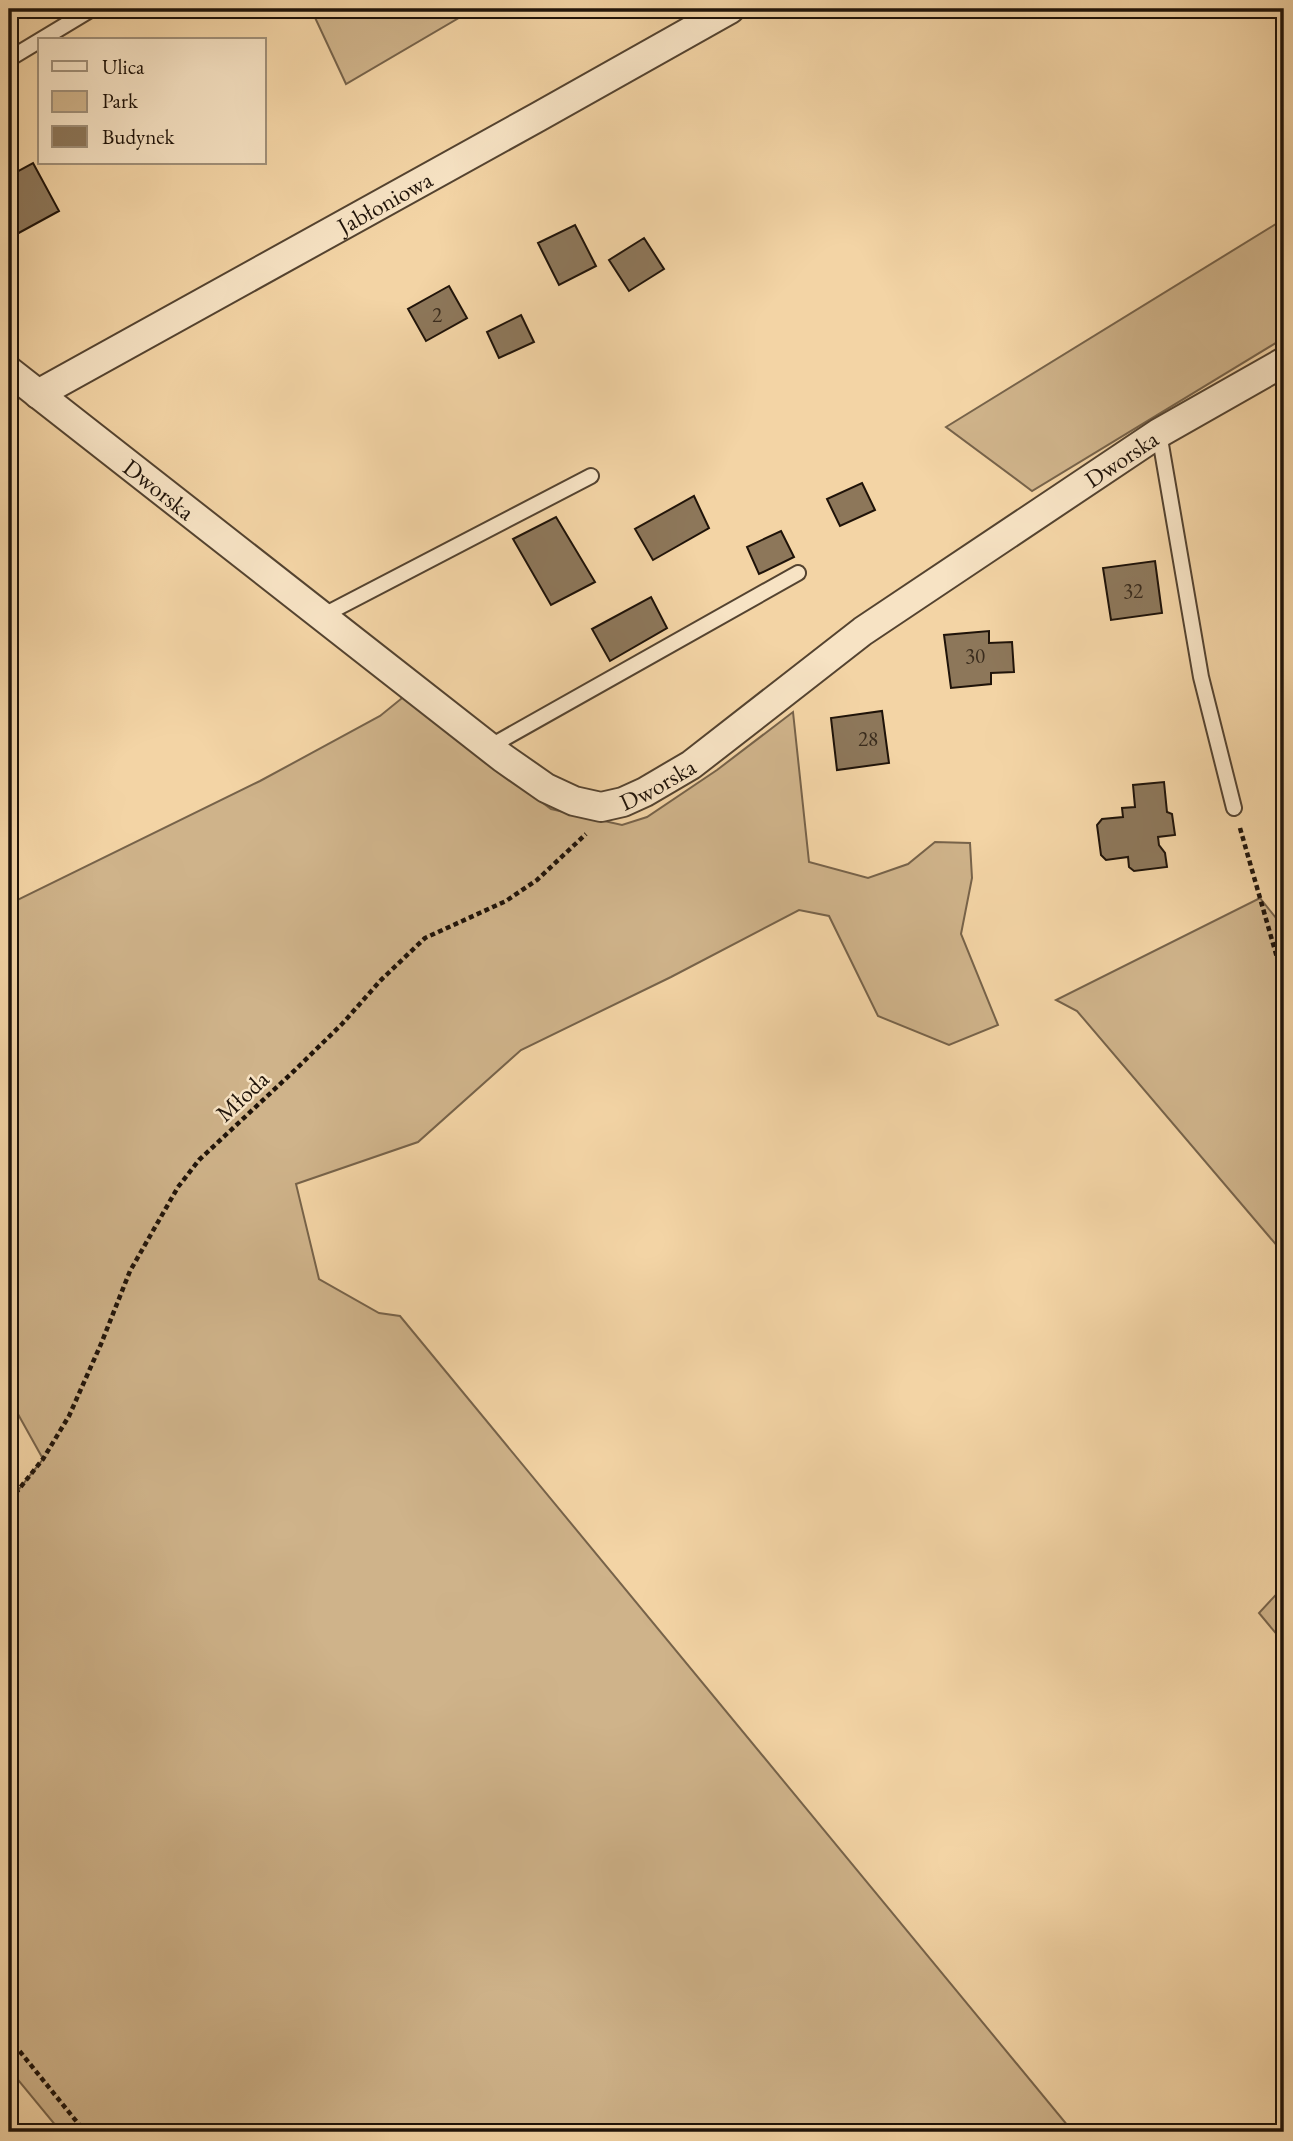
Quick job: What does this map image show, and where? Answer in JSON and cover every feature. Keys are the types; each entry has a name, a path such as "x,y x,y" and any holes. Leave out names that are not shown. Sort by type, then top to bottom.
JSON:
{"street":[{"name":"Jabłoniowa","path":"38,394 730,9"},
{"name":"Dworska","path":"9,371 489,747 546,788 574,801 601,807 623,802 645,792 691,765 863,631 1159,433 1284,362"}],"lane":[{"path":"44,38 92,9"},
{"path":"9,59 38,42"},
{"path":"1159,433 1201,677 1234,808"},
{"path":"322,616 591,476"},
{"path":"489,747 798,573"}],"path":[{"name":"Młoda","path":"9,1499 43,1459 69,1416 130,1271 178,1187 200,1160 342,1024 425,938 506,901 537,880 585,837 601,807"},
{"path":"1234,808 1284,982"},
{"path":"9,2038 85,2132"}],"green space":[{"path":"311,9 474,9 346,84"},
{"path":"1284,219 1284,338 1032,491 946,427"},
{"path":"407,694 435,722 551,809 622,825 647,817 717,770 793,712 809,862 868,878 908,864 935,842 970,843 972,878 961,934 998,1025 949,1045 878,1016 829,916 799,910 671,977 521,1050 418,1142 296,1184 319,1279 379,1313 400,1316 1073,2132 61,2132 9,2069 9,1499 43,1459 9,1398 9,904 260,781 380,716"},
{"path":"1260,898 1284,928 1284,1254 1077,1011 1056,1000"},
{"path":"1284,1586 1284,1643 1259,1613"}],"building":[{"path":"33,163 59,211 15,235 9,222 9,176"},
{"path":"575,225 596,266 559,285 538,243"},
{"path":"644,238 664,269 629,291 609,260"},
{"path":"449,286 467,318 426,341 408,309"},
{"path":"521,315 534,342 499,358 487,332"},
{"path":"862,483 875,510 840,526 827,499"},
{"path":"694,496 709,528 653,560 635,529"},
{"path":"556,517 595,582 551,605 513,539"},
{"path":"781,531 794,557 759,574 747,547"},
{"path":"1155,561 1162,613 1111,620 1103,568"},
{"path":"651,597 667,628 610,661 592,629"},
{"path":"989,631 989,643 1012,642 1014,672 991,673 991,684 951,688 944,635"},
{"path":"882,711 889,763 837,770 831,718"},
{"path":"1164,782 1167,812 1172,814 1175,835 1158,837 1159,845 1165,853 1167,867 1134,871 1129,867 1128,857 1106,860 1101,855 1097,825 1102,819 1123,817 1122,808 1135,807 1133,785"}]}
